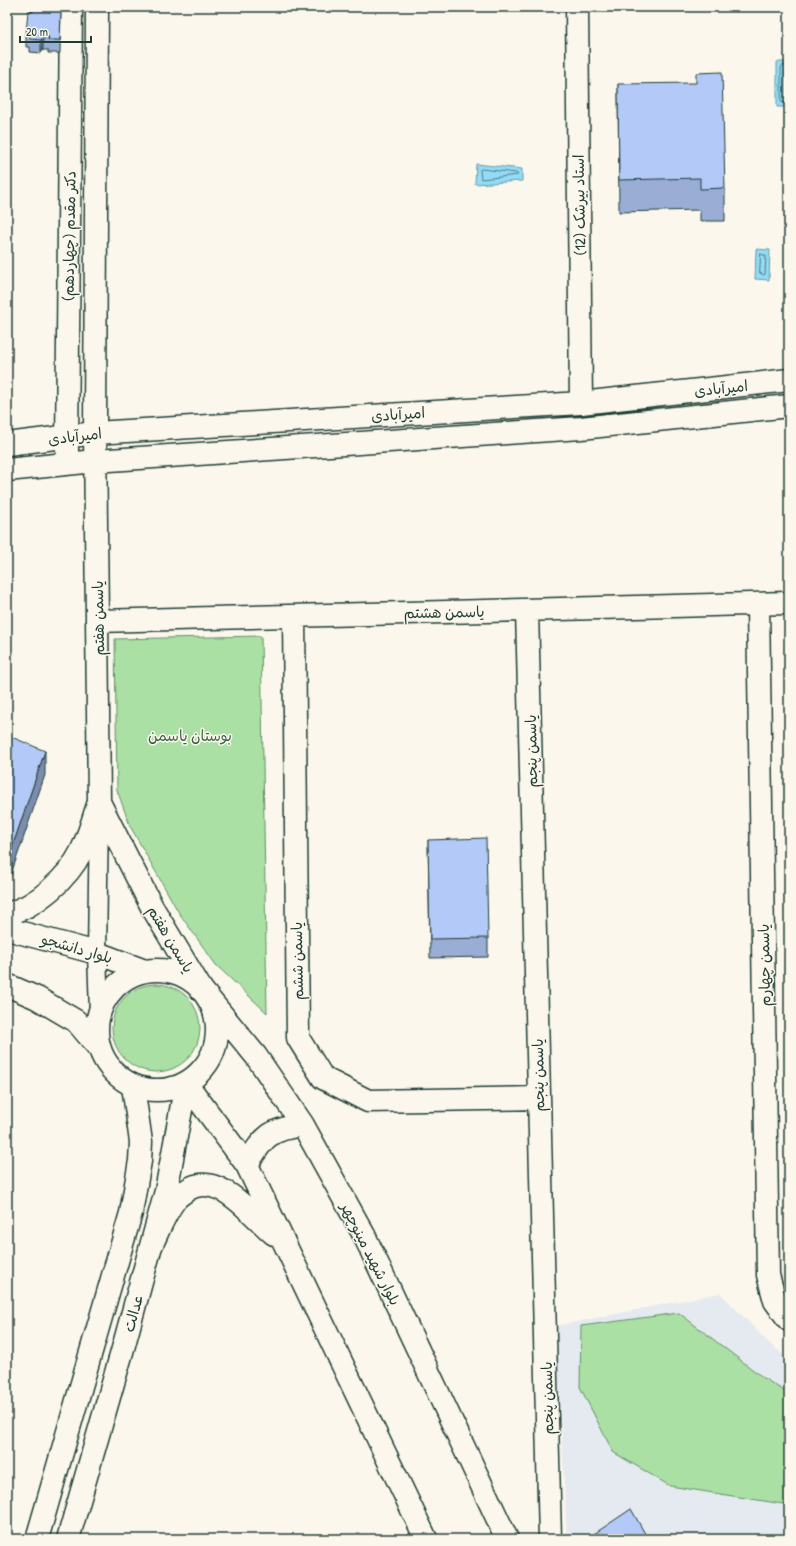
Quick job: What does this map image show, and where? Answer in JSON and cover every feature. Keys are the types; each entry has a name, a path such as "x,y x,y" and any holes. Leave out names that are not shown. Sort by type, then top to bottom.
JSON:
{"street":[{"name":"دکتر مقدم (چهاردهم)","path":"66,464 71,7"},
{"name":"دکتر مقدم (چهاردهم)","path":"95,433 97,7"},
{"name":"استاد بیرشک (12)","path":"577,7 582,428"},
{"name":"امیرآبادی","path":"7,444 95,433 581,403 789,380"},
{"name":"امیرآبادی","path":"7,470 66,464 582,428 789,406"},
{"name":"یاسمن هفتم","path":"7,914 40,898 62,879 81,852 99,802 95,433"},
{"name":"یاسمن هشتم","path":"98,621 789,603"},
{"name":"یاسمن چهارم","path":"758,604 768,1275 775,1300 789,1320"},
{"name":"یاسمن پنجم","path":"527,610 550,1539"},
{"name":"یاسمن ششم","path":"294,616 298,1038 323,1078 368,1101 539,1098"},
{"name":"یاسمن هفتم","path":"99,802 152,907 201,989"},
{"path":"99,802 97,953 99,1012 96,1030 99,1048 106,1064 114,1073 133,1086 151,1091 169,1090 186,1083 200,1072 211,1057 216,1040 216,1021 211,1004 201,989 189,979 175,973 160,970 133,974 112,990 99,1012"},
{"name":"بلوار دانشجو","path":"7,929 97,953 146,971"},
{"path":"7,985 38,998 76,1021 99,1048"},
{"name":"بلوار شهید مینوچهر","path":"201,989 256,1056 303,1125 364,1235 507,1539"},
{"path":"186,1083 247,1165 426,1539"},
{"name":"عدالت","path":"68,1539 166,1191 186,1083"},
{"name":"عدالت","path":"37,1539 130,1213 140,1161 141,1142 133,1086"},
{"path":"247,1165 260,1144 271,1134 285,1127 303,1125"},
{"path":"152,1244 175,1198 192,1187 207,1185 229,1194 250,1210 266,1228 286,1244"}],"shaded area":[{"path":"720,1293 770,1344 789,1359 789,1539 567,1539 556,1326"}],"green space":[{"name":"بوستان یاسمن","path":"261,636 267,1013 216,965 179,913 130,826 117,790 115,639"},
{"path":"156,984 173,987 181,991 193,1003 197,1011 200,1028 197,1045 193,1053 181,1065 173,1069 156,1072 139,1069 131,1065 119,1053 115,1045 112,1028 115,1011 119,1003 131,991 139,987"},
{"path":"679,1313 765,1379 789,1394 789,1505 670,1486 613,1452 580,1387 581,1326"}],"water":[{"path":"777,62 789,62 789,107 777,107"},
{"path":"476,164 522,169 522,181 475,184"},
{"path":"756,249 770,250 769,280 755,279"}],"building":[{"path":"33,8 61,9 60,40 48,40 49,37 43,37 41,40 30,39 30,34 26,34 28,11 33,12"},
{"path":"722,72 725,188 700,189 700,178 619,180 618,84 696,83 696,73"},
{"path":"7,735 45,751 7,862"},
{"path":"486,838 488,938 430,939 428,840"},
{"path":"631,1509 648,1539 593,1539 591,1536"}]}
